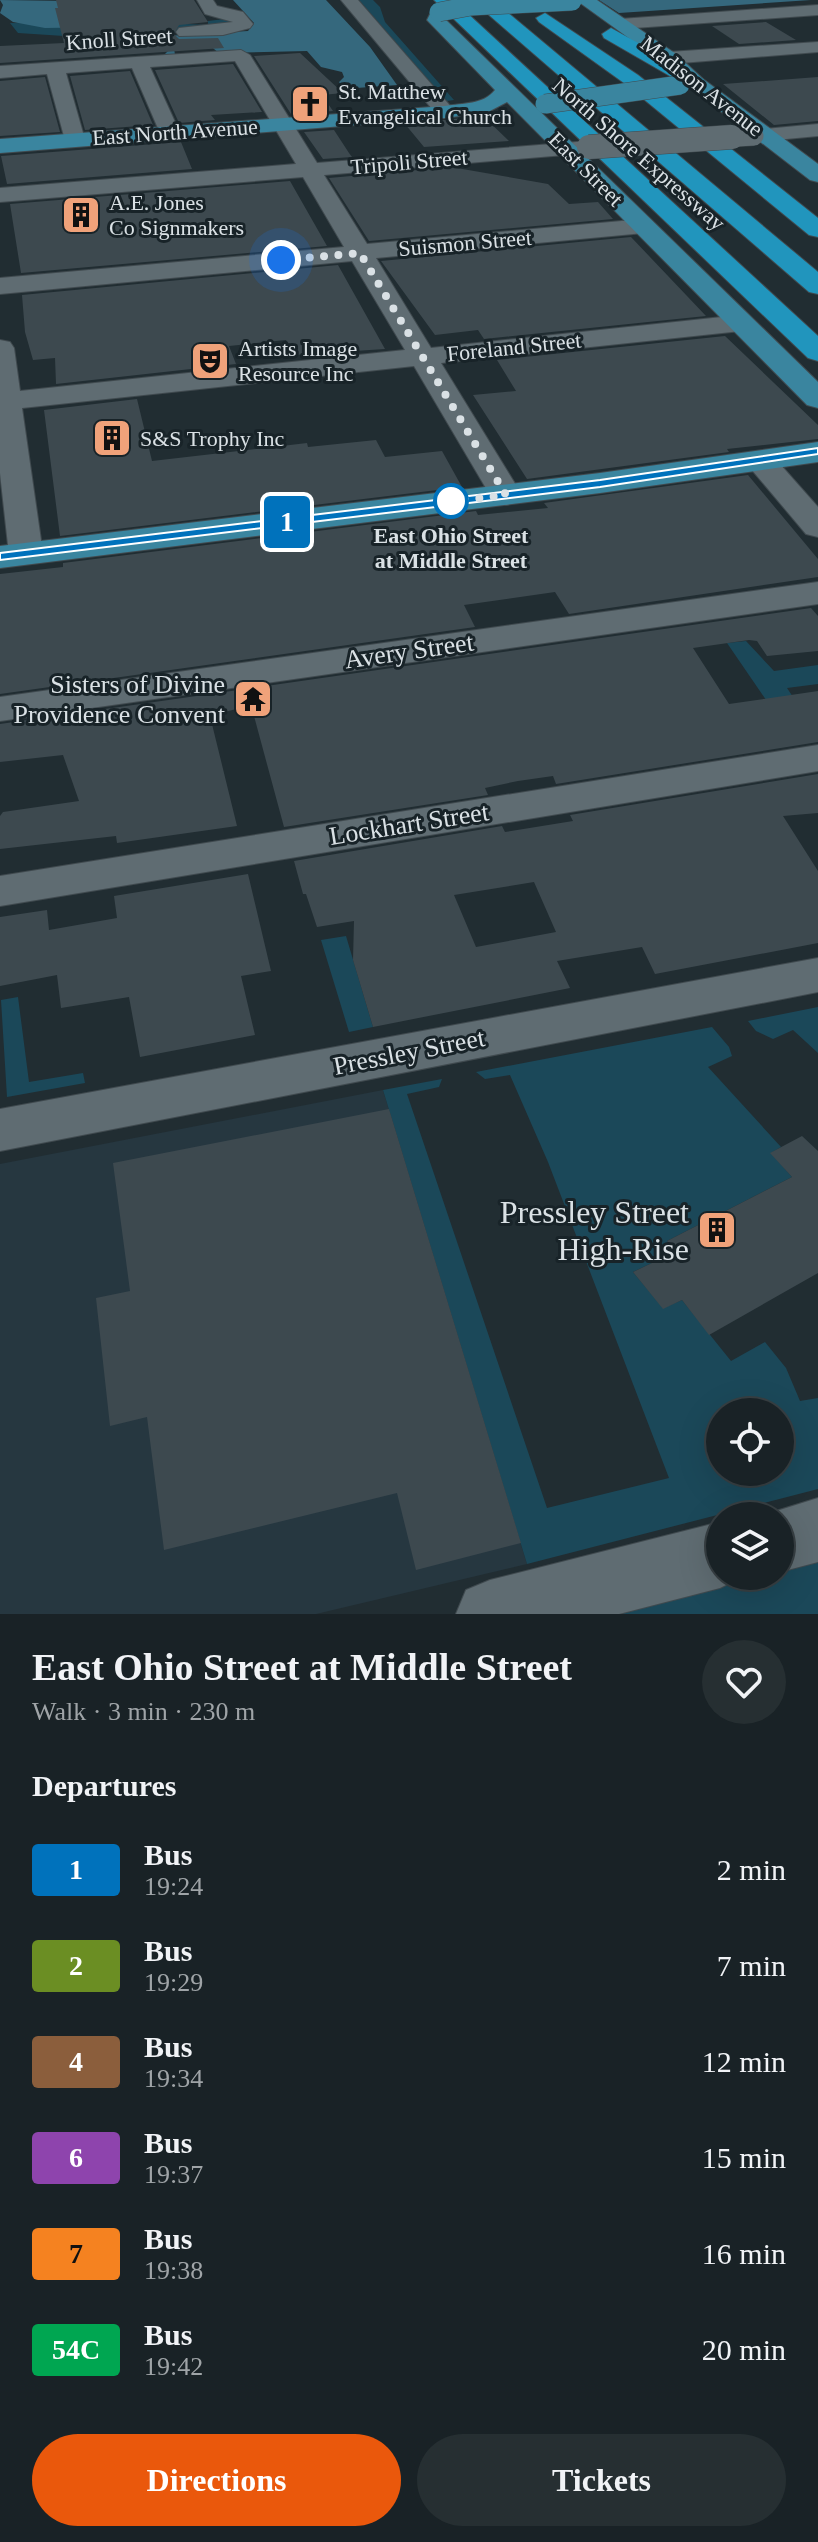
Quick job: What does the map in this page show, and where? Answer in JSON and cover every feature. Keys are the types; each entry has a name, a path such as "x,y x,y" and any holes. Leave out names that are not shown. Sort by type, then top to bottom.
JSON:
{"highway":[{"path":"481,0 818,286"},
{"path":"492,0 649,113 818,256"},
{"path":"556,0 688,84"},
{"path":"532,3 679,97 818,200"},
{"name":"North Shore Expressway","path":"532,3 818,230"},
{"path":"440,8 818,352"},
{"name":"North Shore Expressway","path":"440,8 742,242 818,311"}],"main road":[{"name":"Madison Avenue","path":"532,3 572,1 591,5 669,58 688,84 818,175"},
{"path":"440,8 532,3"},
{"name":"East Street","path":"440,8 525,100 578,148 644,226 818,399"},
{"name":"East North Avenue","path":"0,146 445,112 525,100 688,84"},
{"path":"13,555 600,483 818,452"},
{"path":"600,483 818,467"}],"street":[{"path":"349,0 445,112"},
{"path":"168,33 232,29 243,25 243,20 208,5 186,11"},
{"path":"620,24 818,10"},
{"path":"669,58 818,47"},
{"name":"Knoll Street","path":"0,72 241,55 282,124"},
{"path":"139,62 170,133"},
{"path":"55,68 75,140"},
{"path":"688,84 725,81"},
{"path":"282,124 506,495"},
{"name":"Tripoli Street","path":"0,195 818,130"},
{"name":"Suismon Street","path":"0,286 644,226"},
{"name":"Foreland Street","path":"3,401 741,323"},
{"path":"0,348 13,555"},
{"path":"768,470 818,527"},
{"name":"Avery Street","path":"0,709 818,593"},
{"name":"Lockhart Street","path":"0,891 818,758"},
{"name":"Pressley Street","path":"0,1130 818,975"},
{"path":"794,1536 818,1530"},
{"path":"490,1614 706,1559"}],"shaded area":[{"path":"0,0 69,1 106,27 45,28 13,22 0,13 3,5"},
{"path":"233,0 326,0 370,47 397,85 343,89 339,82 344,77 342,72 321,67 307,51 219,53 209,45 174,48 175,55 164,55 168,51 167,36 248,31 254,23"},
{"path":"359,0 373,0 380,7 385,22 454,100 447,101"},
{"path":"599,0 811,0 619,13"},
{"path":"224,19 241,22 209,31 64,36 18,33 10,23 208,25 208,21"},
{"path":"746,641 774,671 818,665 818,684 787,688 799,706 773,710 727,643"},
{"path":"346,936 373,1027 349,1032 321,940"},
{"path":"18,997 29,1082 83,1073 85,1083 7,1097 1,1000"},
{"path":"818,1007 818,1053 793,1030 773,1039 756,1031 748,1021"},
{"path":"712,1027 729,1047 732,1056 708,1067 781,1147 771,1153 792,1177 667,1241 675,1252 633,1272 663,1308 682,1300 731,1361 765,1342 786,1368 800,1401 818,1398 818,1489 768,1502 706,1502 706,1518 527,1564 383,1090 442,1079 439,1087 407,1094 547,1508 669,1478 548,1162 510,1075 485,1079 476,1072"},
{"path":"383,1090 527,1564 316,1614 0,1614 0,1164"},
{"path":"818,1530 818,1614 490,1614 706,1578 706,1590 794,1590 794,1536"}],"building":[{"path":"56,0 194,0 208,22 179,25 174,34 179,39 218,38 224,48 0,63 0,46 64,43 55,8 58,8"},
{"path":"766,22 796,40 739,44 712,26"},
{"path":"300,53 343,93 322,95 333,111 291,114 254,56"},
{"path":"233,64 262,112 211,115 215,120 179,123 155,70"},
{"path":"130,71 153,125 85,130 70,76"},
{"path":"45,77 60,132 0,136 0,81"},
{"path":"818,77 818,121 774,125 723,84"},
{"path":"483,116 509,141 424,147 405,124"},
{"path":"334,130 352,157 323,159 304,132"},
{"path":"181,142 192,169 7,184 1,156"},
{"path":"451,167 548,184 569,204 598,202 613,219 369,241 329,178"},
{"path":"290,181 327,246 21,273 10,204"},
{"path":"631,237 706,316 484,339 478,330 435,335 381,261"},
{"path":"338,265 385,349 293,355 286,340 229,346 236,364 56,384 55,358 33,360 25,332 22,295"},
{"path":"725,336 818,425 818,439 727,449 729,452 527,479 473,395 516,391 497,360"},
{"path":"137,399 152,461 307,443 308,447 376,440 385,457 442,451 462,487 60,536 44,410"},
{"path":"748,475 818,559 818,577 569,614 555,592 464,605 475,627 0,694 0,574 63,567 63,563 476,511 478,515 548,508 544,503"},
{"path":"811,608 818,616 818,651 767,656 757,641 749,640 693,648 729,704 818,691 818,742 556,784 553,776 518,781 485,788 488,795 284,827 251,705 210,716 237,826 117,843 116,836 0,849 0,816 3,812 79,801 63,755 0,762 0,724"},
{"path":"818,774 818,813 783,816 818,871 818,943 655,974 642,947 557,961 570,988 373,1027 353,960 354,921 317,927 294,861 502,826 505,832 573,821 570,815","holes":["534,882 556,932 476,947 454,895"]},
{"path":"248,874 271,971 241,976 255,1035 140,1057 129,997 61,1008 57,975 0,986 0,917 47,910 49,930 117,918 114,896"},
{"path":"389,1109 521,1543 416,1570 397,1493 164,1550 147,1417 110,1426 96,1298 130,1291 113,1163"},
{"name":"Pressley Street High-Rise","path":"802,1136 818,1151 818,1273 709,1335 682,1300 663,1309 633,1272 675,1252 667,1241 792,1177 770,1153"}],"bus line":[{"name":"1","path":"0,557 600,483 818,452"}],"place":[{"name":"St. Matthew Evangelical Church","path":"310,104"},
{"name":"A.E. Jones Co Signmakers","path":"81,215"},
{"name":"Artists Image Resource Inc","path":"210,361"},
{"name":"S&S Trophy Inc","path":"112,438"},
{"name":"East Ohio Street at Middle Street","path":"451,501"},
{"name":"Sisters of Divine Providence Convent","path":"253,699"},
{"name":"Pressley Street High-Rise","path":"717,1230"}],"route":[{"path":"281,260 360,253 506,495 441,503 451,501"}]}
